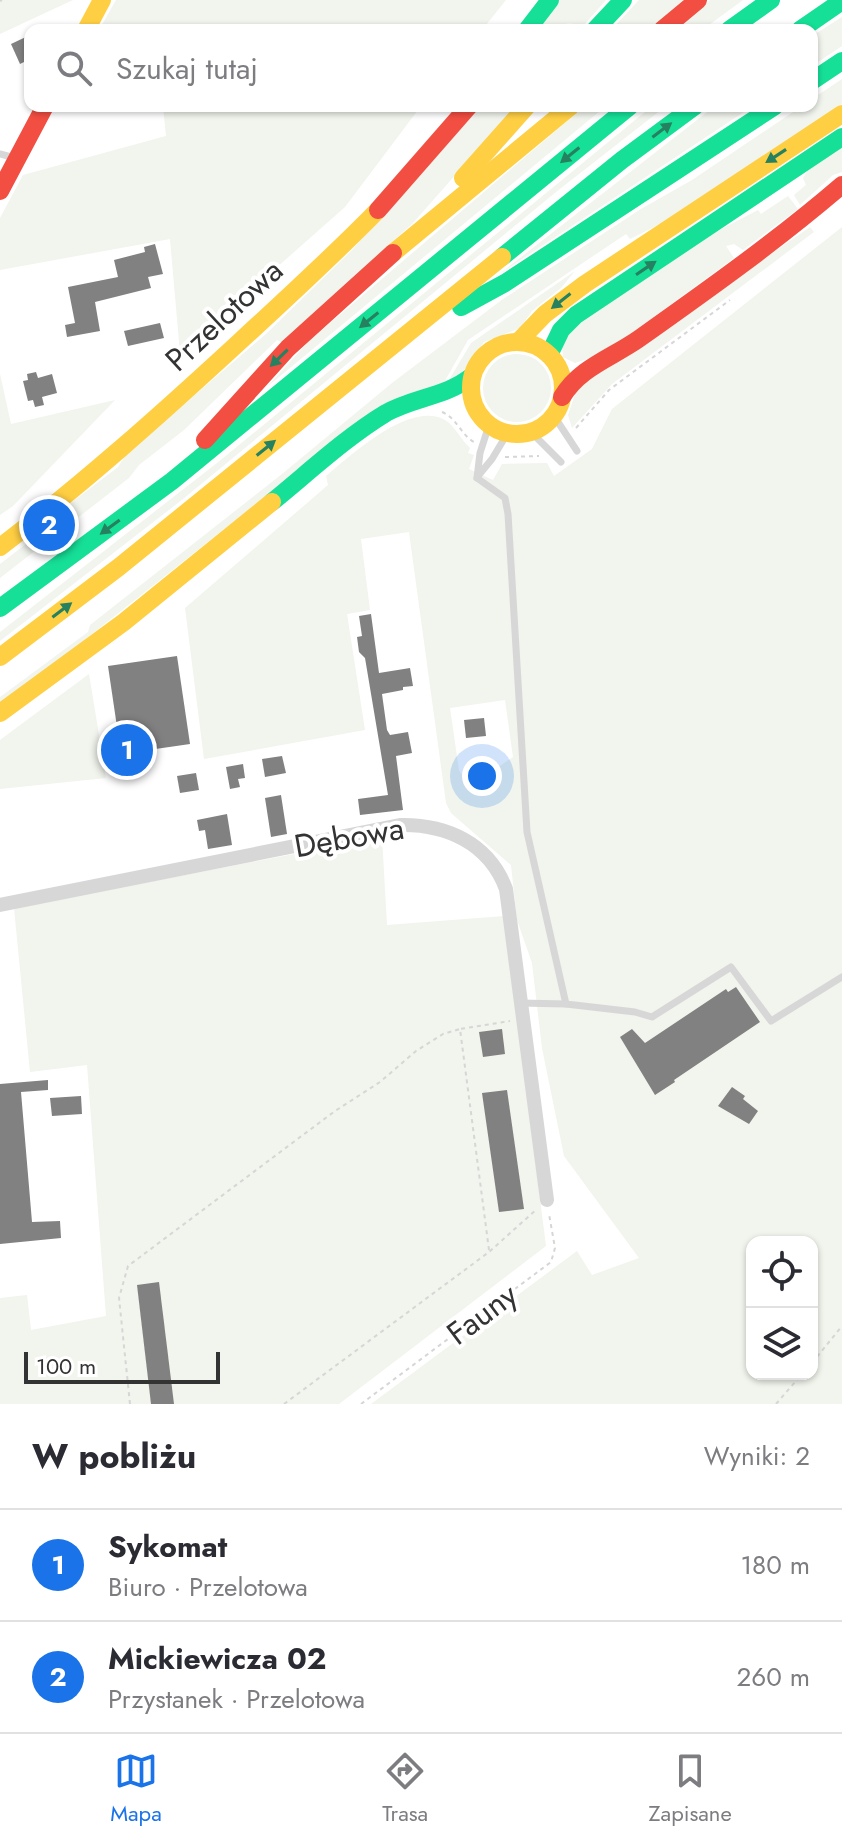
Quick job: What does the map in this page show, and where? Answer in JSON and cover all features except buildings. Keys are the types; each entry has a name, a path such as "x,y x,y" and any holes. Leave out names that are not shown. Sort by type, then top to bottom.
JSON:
{"main road":[{"path":"89,24 102,0"},
{"path":"532,24 550,0"},
{"path":"601,24 623,0"},
{"path":"669,24 698,0"},
{"path":"737,24 771,0"},
{"path":"809,24 842,1"},
{"path":"818,77 842,61"},
{"path":"0,191 8,156 41,112"},
{"name":"Przelotowa","path":"0,547 50,510 179,397 355,236 464,112"},
{"path":"397,251 522,112"},
{"path":"172,481 244,391 332,306 564,112"},
{"path":"0,608 172,481 623,112"},
{"path":"0,657 119,567 622,160 687,112"},
{"path":"405,337 505,283 766,112"},
{"path":"518,342 545,314 574,291 842,114"},
{"path":"549,355 561,330 576,315 842,137"},
{"path":"562,397 561,374 549,355 535,346 518,342 491,350 479,361 472,376 470,390 476,410 489,425 507,434 531,432 544,426 554,416 575,376 625,348 749,258 842,185"},
{"path":"0,713 124,622 360,430 403,406 457,388 472,376"},
{"path":"403,406 449,404 476,410"}],"street":[{"name":"Dębowa","path":"0,905 400,825 427,826 456,834 474,844 492,862 506,889 547,1200"}],"lane":[{"path":"554,416 577,451"},
{"path":"477,478 480,453 489,425"},
{"path":"531,432 561,462"},
{"path":"477,478 507,434"},
{"path":"477,478 505,498 508,514 525,821 566,1004"},
{"path":"520,1003 566,1004 635,1012 652,1017 731,967 771,1021 842,977"}],"path":[{"path":"130,1404 119,1298 128,1266 443,1034 523,1019"},
{"path":"460,1029 489,1252"},
{"path":"284,1404 489,1252 547,1200"},
{"name":"Fauny","path":"361,1404 551,1262 555,1248 547,1200"},
{"path":"818,1356 842,1326"},
{"path":"776,1404 797,1380"}],"shaded area":[{"path":"0,0 73,0 0,34"},
{"path":"116,0 506,0 487,24 102,24"},
{"path":"559,0 606,0 585,24 540,24"},
{"path":"639,0 686,0 657,24 617,24"},
{"path":"710,0 743,0 710,24 682,24"},
{"path":"842,17 842,46 818,62 818,32"},
{"path":"842,79 842,104 660,224 630,239 626,234 468,340 442,386 403,395 378,407 0,707 0,697 88,632 90,625 392,383 503,299 793,112 818,112 818,95"},
{"path":"164,112 416,112 345,207 180,353 170,239 0,270 0,218 23,175 166,136"},
{"path":"471,112 511,112 413,223 281,342 277,340 184,430 139,465 129,478 0,578 0,564 65,514 63,509 118,467 127,453 267,333 353,249"},
{"path":"578,112 599,112 267,387 309,341"},
{"path":"645,112 658,112 556,192 183,499 0,641 0,632 217,463"},
{"path":"707,112 744,112 498,275"},
{"path":"842,147 842,172 833,175 800,205 794,195 806,185 803,178 808,170"},
{"path":"788,196 798,209 743,250 734,244 726,246 734,258 603,354 575,363 563,357 562,347 570,329 712,234 758,210 761,214"},
{"path":"810,227 814,232 612,384 572,428 568,415 577,388"},
{"path":"842,227 842,1404 371,1404 577,1251 592,1275 639,1258 564,1156 542,1048 532,963 517,920 511,865 451,813 446,803 409,532 361,539 370,610 347,614 365,730 204,759 185,608 328,485 326,476 365,444 398,424 431,416 445,420 470,448 468,453 474,455 469,469 493,480 502,464 547,463 554,476 592,449 612,409","holes":["505,700 513,757 469,787 459,770 450,708"]},
{"path":"575,271 561,288 532,311 520,328 484,342 458,378 449,380 471,343"},
{"path":"510,354 524,354 536,359 546,369 551,388 546,407 536,417 524,422 510,422 498,417 488,407 483,395 483,381 488,369 498,359"},
{"path":"0,374 11,424 115,400 13,506 0,515"},
{"path":"89,674 106,778 0,789 0,740"},
{"path":"382,837 387,925 504,916 546,1246 339,1404 0,1404 0,1298 27,1295 31,1330 106,1316 87,1065 30,1072 14,908"}],"traffic: fast":[{"path":"532,24 550,0"},
{"path":"601,24 623,0"},
{"path":"737,24 771,0"},
{"path":"809,24 842,1"},
{"path":"818,77 842,61"},
{"path":"0,608 172,481 623,112"},
{"path":"502,257 687,112"},
{"path":"461,307 505,283 766,112"},
{"path":"549,355 561,330 576,315 842,137"},
{"path":"272,502 342,444 386,413 441,393 472,376"}],"traffic: slow":[{"path":"89,24 102,0"},
{"path":"463,178 522,112"},
{"path":"393,253 564,112"},
{"path":"518,342 545,314 585,284 842,114"},
{"path":"0,547 150,423 378,210"},
{"path":"0,657 119,567 502,257"},
{"path":"517,342 535,345 550,355 560,370 563,388 560,406 550,421 535,431 517,434 499,431 484,421 474,406 471,388 474,370 484,355 499,345 517,342"},
{"path":"0,713 124,622 272,502"}],"traffic: jam":[{"path":"669,24 698,0"},
{"path":"0,191 42,112"},
{"path":"378,210 464,112"},
{"path":"562,397 587,370 640,338 717,283 842,185"},
{"path":"205,440 288,348 393,253"}],"place":[{"name":"Mickiewicza 02","path":"49,525"},
{"name":"Sykomat","path":"127,750"}]}
